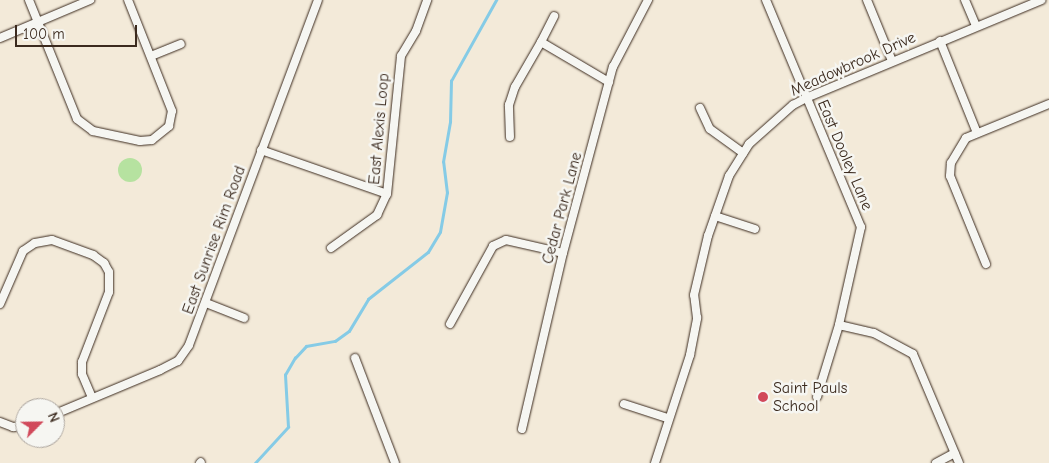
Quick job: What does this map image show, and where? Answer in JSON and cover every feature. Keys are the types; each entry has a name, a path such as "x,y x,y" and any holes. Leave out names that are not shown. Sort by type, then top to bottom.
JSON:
{"street":[{"path":"29,0 77,119 93,131 140,141 152,140 166,130 172,111 128,0"},
{"path":"0,38 90,0"},
{"name":"East Sunrise Rim Road","path":"65,410 178,361 189,345 318,0"},
{"name":"East Alexis Loop","path":"261,150 387,194 400,56 416,31 427,0"},
{"name":"Cedar Park Lane","path":"522,429 563,253 613,67 648,0"},
{"name":"East Dooley Lane","path":"766,0 861,228 839,325 817,397"},
{"path":"867,0 892,62"},
{"path":"965,0 976,26"},
{"name":"Meadowbrook Drive","path":"655,463 667,418 690,355 697,318 694,295 715,216 729,176 743,154 768,124 806,98 1040,0"},
{"path":"510,137 509,105 515,87 554,16"},
{"path":"940,41 977,133"},
{"path":"541,42 609,82"},
{"path":"151,56 181,44"},
{"path":"986,264 950,176 951,163 956,150 966,138 1049,104"},
{"path":"700,108 710,129 743,154"},
{"path":"331,248 377,215 387,194"},
{"path":"715,216 755,229"},
{"path":"0,304 23,251 35,243 52,240 92,255 104,263 108,272 108,292 82,362 82,374 92,398"},
{"path":"450,324 492,246 506,240 563,253"},
{"path":"206,303 244,318"},
{"path":"839,325 874,332 913,354 959,463"},
{"path":"355,358 395,463"},
{"path":"624,404 667,418"},
{"path":"0,422 15,427"},
{"path":"936,463 955,454"}],"green space":[{"path":"130,158 138,162 142,170 138,178 130,182 122,178 118,170 122,162"}],"waterway":[{"path":"255,463 288,427 285,375 295,358 306,346 335,341 349,331 368,299 428,252 440,232 447,193 443,162 450,122 451,81 496,0"}],"place":[{"name":"Saint Pauls School","path":"763,397"}]}
